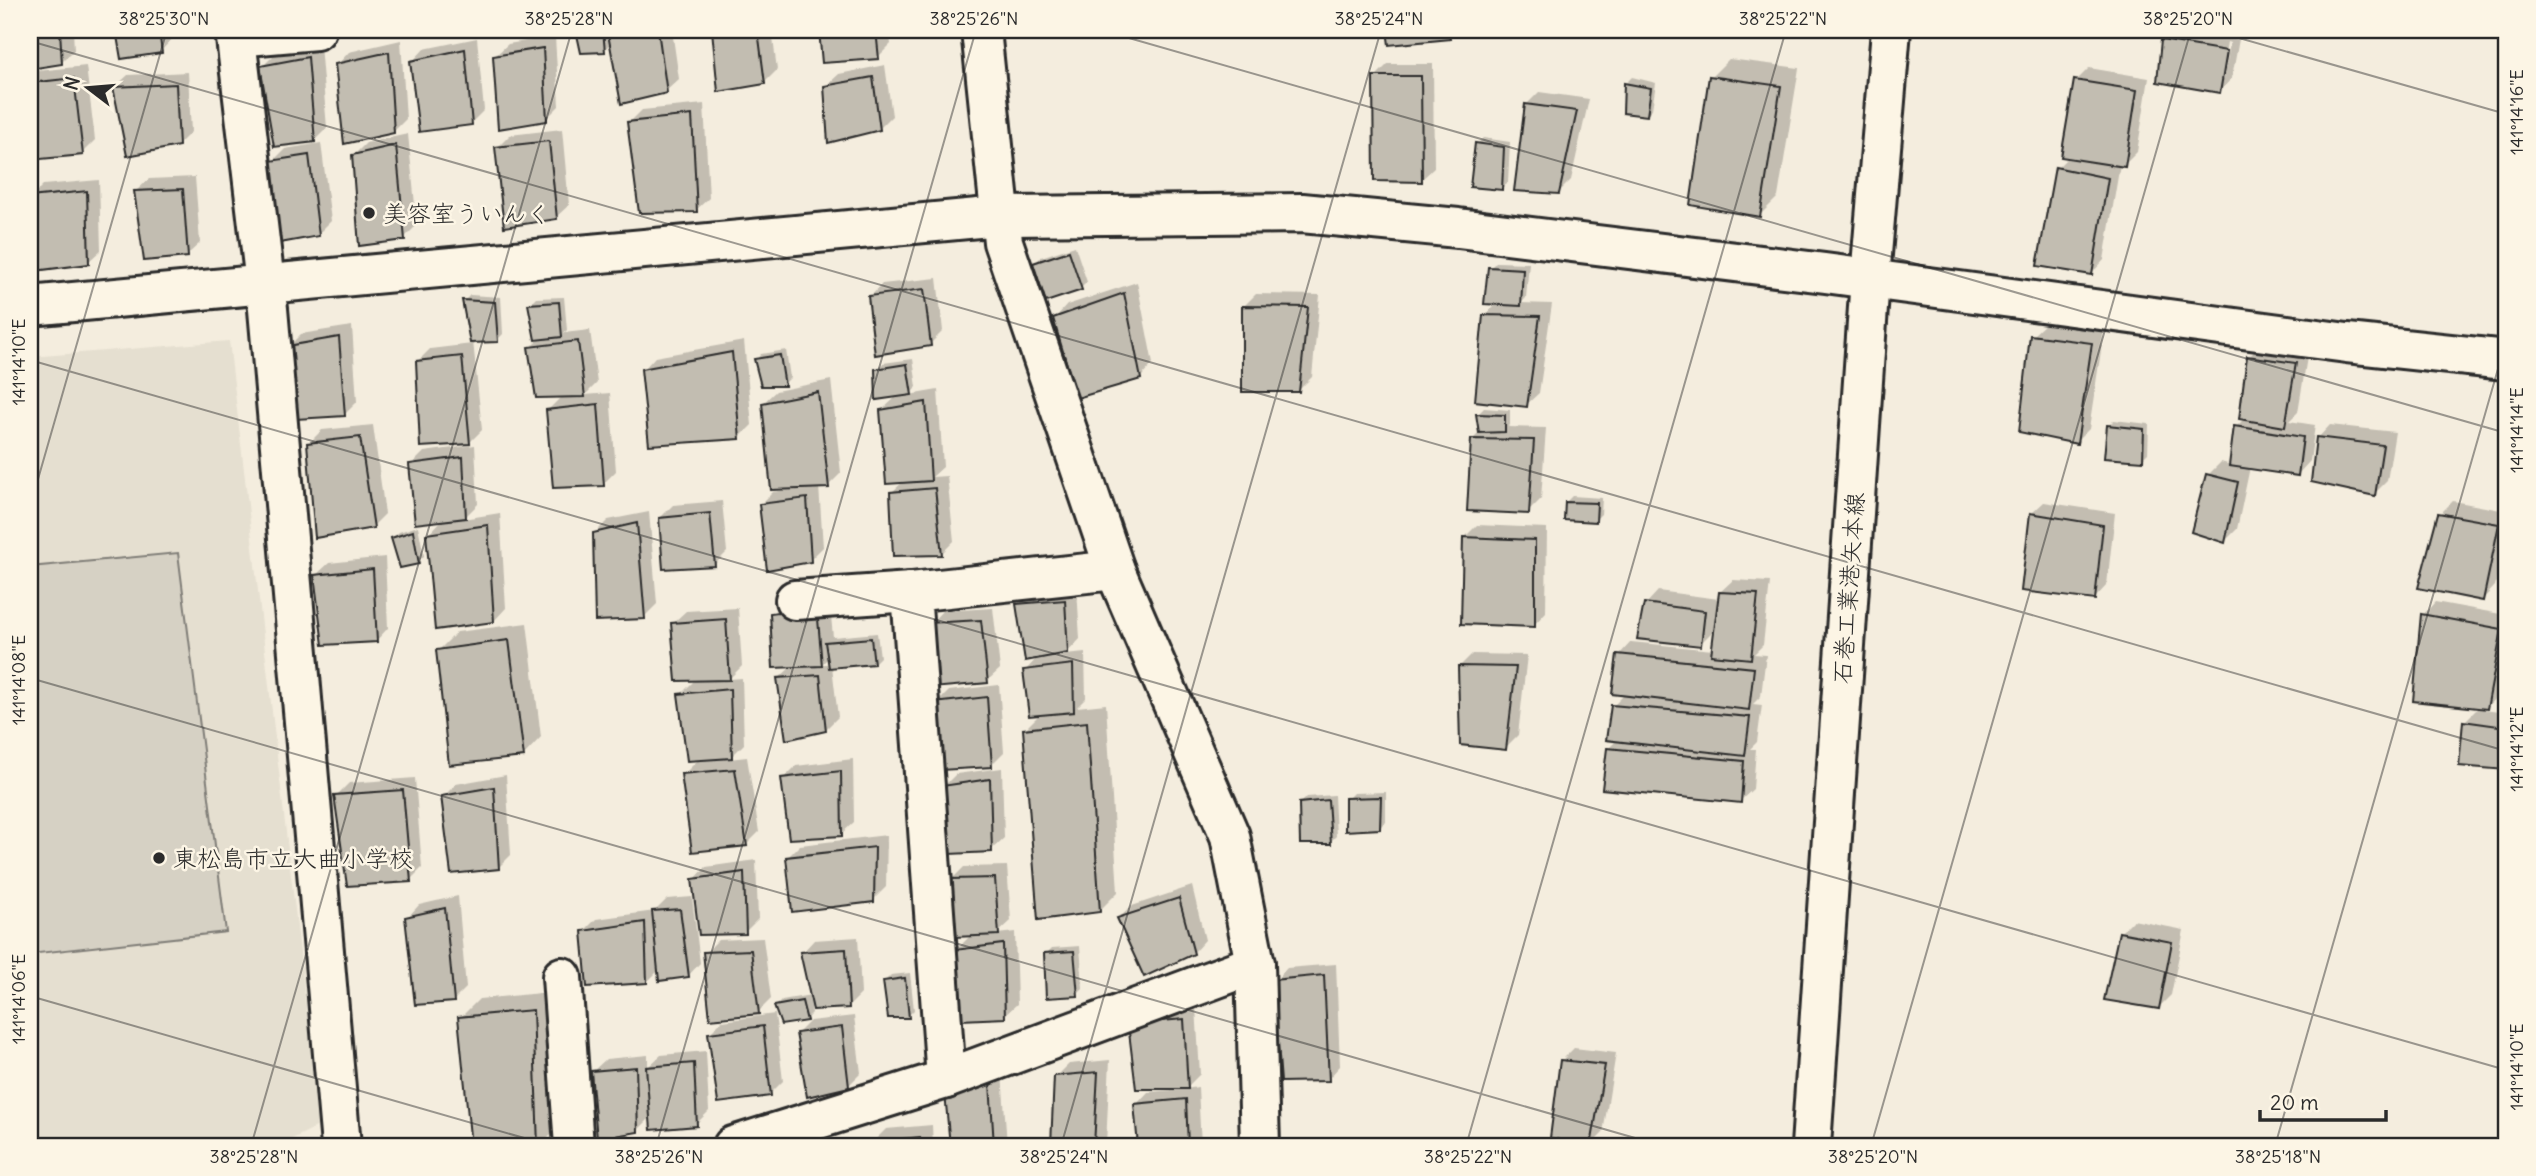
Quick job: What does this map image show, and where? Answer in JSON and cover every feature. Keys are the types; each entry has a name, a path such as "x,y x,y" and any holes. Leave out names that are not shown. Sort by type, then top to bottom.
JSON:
{"street":[{"path":"316,30 236,33 266,285 341,1146"},
{"path":"981,30 1003,242 1115,570 1230,836 1255,964 1260,1146"},
{"name":"石巻工業港矢本線","path":"1811,1146 1870,278 1891,30"},
{"path":"30,306 1000,216 1302,212 1870,278 2347,343 2506,360"},
{"path":"794,600 911,592 1115,570"},
{"path":"911,592 946,1079"},
{"path":"733,1146 946,1079 1255,964"},
{"path":"562,976 574,1146"}],"shaded area":[{"name":"東松島市立大曲小学校","path":"229,341 320,1125 290,1140 208,1140 151,1146 30,1146 30,357"},
{"path":"178,553 226,932 30,954 30,567"}],"building":[{"path":"30,30 60,30 62,64 30,69"},
{"path":"116,30 159,30 162,53 121,59"},
{"path":"576,30 603,30 605,52 581,53"},
{"path":"658,30 667,93 621,104 608,34"},
{"path":"712,30 758,30 765,84 718,92"},
{"path":"819,30 876,30 879,59 822,63"},
{"path":"1387,30 1448,30 1450,39 1389,45"},
{"path":"2161,40 2227,51 2220,93 2157,82"},
{"path":"543,48 547,121 498,129 493,56"},
{"path":"465,49 472,125 419,132 410,61"},
{"path":"389,52 394,133 344,144 335,64"},
{"path":"308,57 315,142 274,147 260,66"},
{"path":"1373,76 1421,76 1422,182 1374,181"},
{"path":"1709,76 1781,86 1760,217 1690,205"},
{"path":"873,77 880,130 828,143 824,86"},
{"path":"74,78 83,155 30,160 30,83"},
{"path":"2074,80 2137,90 2125,167 2061,157"},
{"path":"1624,83 1651,88 1647,116 1623,113"},
{"path":"176,84 179,146 127,156 113,87"},
{"path":"1525,104 1577,111 1559,194 1514,191"},
{"path":"692,115 697,212 639,213 627,122"},
{"path":"549,141 557,219 504,227 495,147"},
{"path":"1475,143 1504,147 1502,190 1470,187"},
{"path":"396,145 405,240 359,246 352,155"},
{"path":"309,155 319,236 280,243 270,161"},
{"path":"2055,167 2108,178 2092,275 2037,266"},
{"path":"183,189 188,257 144,261 134,191"},
{"path":"87,191 89,264 34,271 30,197"},
{"path":"1069,251 1082,290 1046,302 1033,263"},
{"path":"1488,267 1523,269 1521,306 1484,304"},
{"path":"924,289 931,346 875,355 868,296"},
{"path":"1124,293 1141,379 1077,398 1053,318"},
{"path":"462,300 495,302 498,342 470,343"},
{"path":"559,302 562,337 535,340 528,304"},
{"path":"1242,306 1308,307 1299,392 1242,392"},
{"path":"1483,315 1540,316 1527,407 1475,401"},
{"path":"2030,335 2092,343 2077,444 2019,432"},
{"path":"339,337 345,416 296,419 287,346"},
{"path":"578,341 585,397 536,398 528,347"},
{"path":"732,352 740,439 649,445 641,369"},
{"path":"780,355 785,386 761,386 754,359"},
{"path":"462,356 470,444 420,447 416,361"},
{"path":"2247,356 2296,363 2285,427 2239,419"},
{"path":"907,364 912,395 876,400 875,369"},
{"path":"818,392 829,488 771,490 762,403"},
{"path":"926,402 931,481 886,484 880,410"},
{"path":"598,404 604,486 553,488 546,410"},
{"path":"1476,414 1505,415 1505,432 1479,433"},
{"path":"2107,425 2144,429 2143,461 2104,458"},
{"path":"2234,426 2303,437 2298,476 2229,466"},
{"path":"360,437 374,528 315,538 307,443"},
{"path":"2316,437 2383,445 2375,496 2311,482"},
{"path":"1471,439 1534,440 1529,514 1467,511"},
{"path":"463,457 466,518 415,524 409,464"},
{"path":"2206,474 2238,482 2225,543 2191,532"},
{"path":"935,488 942,555 893,556 890,492"},
{"path":"807,498 811,562 767,570 759,504"},
{"path":"1565,502 1597,503 1596,522 1564,520"},
{"path":"710,513 715,566 663,569 659,518"},
{"path":"2030,513 2103,525 2095,600 2021,591"},
{"path":"2438,513 2499,524 2483,601 2418,588"},
{"path":"637,523 645,619 595,621 593,533"},
{"path":"488,525 494,622 435,630 426,534"},
{"path":"413,531 419,564 400,568 391,538"},
{"path":"1463,537 1535,540 1535,627 1461,624"},
{"path":"373,569 377,642 323,645 314,575"},
{"path":"1719,592 1758,594 1751,659 1711,655"},
{"path":"1065,600 1068,653 1025,661 1016,604"},
{"path":"1644,603 1705,611 1701,646 1637,639"},
{"path":"817,607 822,666 773,668 770,613"},
{"path":"2421,614 2502,629 2487,709 2413,701"},
{"path":"726,619 730,680 676,681 671,623"},
{"path":"981,620 988,683 932,688 928,623"},
{"path":"871,638 874,664 829,668 825,642"},
{"path":"509,640 524,757 449,765 436,650"},
{"path":"1617,654 1754,668 1749,710 1612,694"},
{"path":"1073,664 1074,712 1029,716 1023,670"},
{"path":"1458,666 1516,667 1506,750 1460,745"},
{"path":"820,675 826,731 786,740 777,678"},
{"path":"730,689 732,758 687,761 678,694"},
{"path":"987,697 992,767 940,770 934,703"},
{"path":"1611,705 1750,717 1745,756 1606,740"},
{"path":"2463,721 2506,727 2506,770 2459,766"},
{"path":"1087,722 1100,912 1038,920 1023,729"},
{"path":"1607,748 1744,761 1741,803 1602,789"},
{"path":"735,769 747,846 692,852 681,774"},
{"path":"841,771 842,836 789,839 781,778"},
{"path":"990,779 992,852 949,854 942,786"},
{"path":"494,787 499,869 451,874 441,796"},
{"path":"403,790 411,882 347,886 334,795"},
{"path":"1381,797 1380,829 1345,831 1345,798"},
{"path":"1328,800 1331,844 1300,844 1299,803"},
{"path":"875,847 874,902 792,912 786,857"},
{"path":"744,872 746,934 699,935 692,879"},
{"path":"995,878 999,935 954,937 950,879"},
{"path":"1179,898 1194,954 1144,977 1117,918"},
{"path":"445,908 454,1002 415,1005 405,917"},
{"path":"680,909 689,977 659,981 652,911"},
{"path":"645,922 647,983 587,987 582,931"},
{"path":"2119,932 2172,942 2159,1009 2104,1000"},
{"path":"1003,944 1005,1018 961,1020 954,950"},
{"path":"846,949 849,1008 813,1010 800,952"},
{"path":"751,950 759,1014 710,1019 703,952"},
{"path":"1074,951 1078,996 1046,998 1044,953"},
{"path":"1324,975 1329,1081 1281,1082 1273,980"},
{"path":"905,978 909,1018 888,1018 883,981"},
{"path":"802,1001 807,1021 781,1025 774,1006"},
{"path":"533,1010 538,1146 471,1146 458,1017"},
{"path":"1184,1019 1188,1089 1136,1089 1128,1024"},
{"path":"763,1026 771,1096 718,1103 708,1033"},
{"path":"842,1027 849,1087 807,1097 796,1033"},
{"path":"1560,1060 1605,1065 1591,1146 1550,1138"},
{"path":"694,1063 697,1126 651,1130 646,1067"},
{"path":"636,1067 638,1132 597,1139 591,1071"},
{"path":"1098,1072 1094,1146 1051,1146 1054,1076"},
{"path":"990,1083 994,1146 950,1146 945,1093"},
{"path":"1186,1099 1188,1146 1138,1146 1134,1104"},
{"path":"920,1137 921,1146 872,1146 872,1142"}],"place":[{"name":"美容室ういんく","path":"369,213"},
{"name":"東松島市立大曲小学校","path":"159,858"}]}
